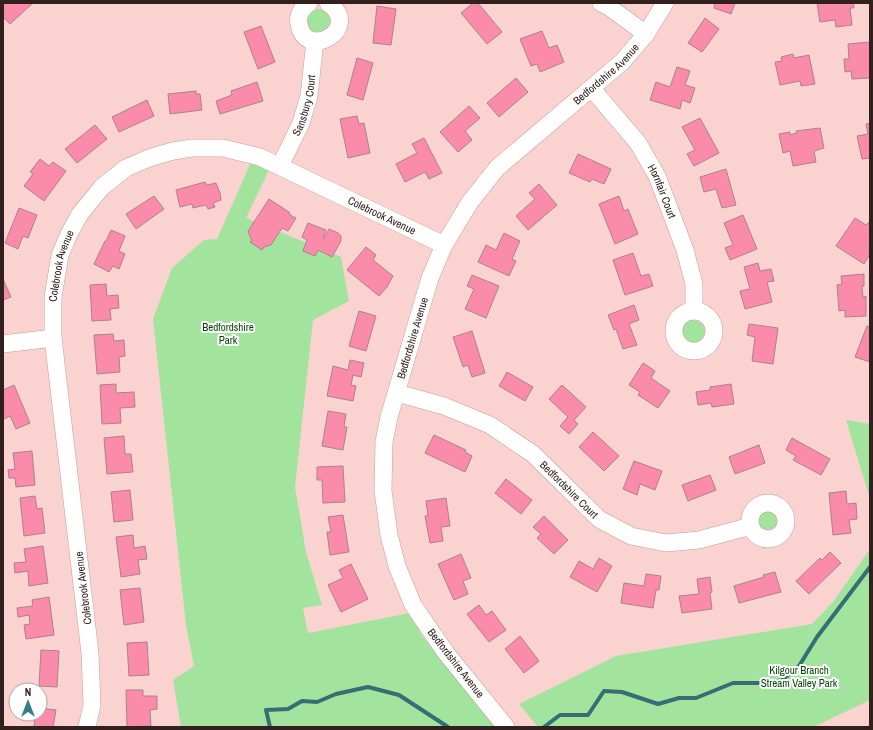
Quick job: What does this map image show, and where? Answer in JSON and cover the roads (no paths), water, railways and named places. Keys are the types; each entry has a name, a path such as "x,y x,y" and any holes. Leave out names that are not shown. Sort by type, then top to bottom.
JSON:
{"street":[{"path":"309,3 303,8 300,14 298,20 299,27 303,34 315,41 327,39 333,36 337,31 339,24 337,12 333,6 328,3"},
{"path":"601,3 646,34"},
{"name":"Bedfordshire Avenue","path":"506,727 446,654 413,605 397,566 388,528 382,471 384,442 430,278 444,245 470,202 497,168 622,62 646,34 665,3"},
{"name":"Sansbury Court","path":"280,166 301,123 309,96 315,41"},
{"name":"Hornfair Court","path":"592,89 638,143 657,176 685,250 694,284 694,311"},
{"name":"Colebrook Avenue","path":"87,727 92,705 90,653 53,338 53,297 60,256 68,234 80,214 102,187 126,168 149,158 173,151 208,147 237,150 260,157 444,245"},
{"path":"3,344 53,338"},
{"name":"Bedfordshire Court","path":"397,393 444,406 490,425 533,454 599,519 631,536 666,543 699,540 751,526"}],"waterway":[{"path":"544,727 560,715 588,715 604,691 622,692 658,704 679,698 696,698 733,683 771,683 782,680 799,666 817,637 870,567"},
{"path":"270,727 266,710 288,709 302,701 317,702 336,694 368,687 399,695 448,727"}],"park label":[{"name":"Bedfordshire Park","path":"228,333"},
{"name":"Kilgour Branch Stream Valley Park","path":"799,676"}]}
